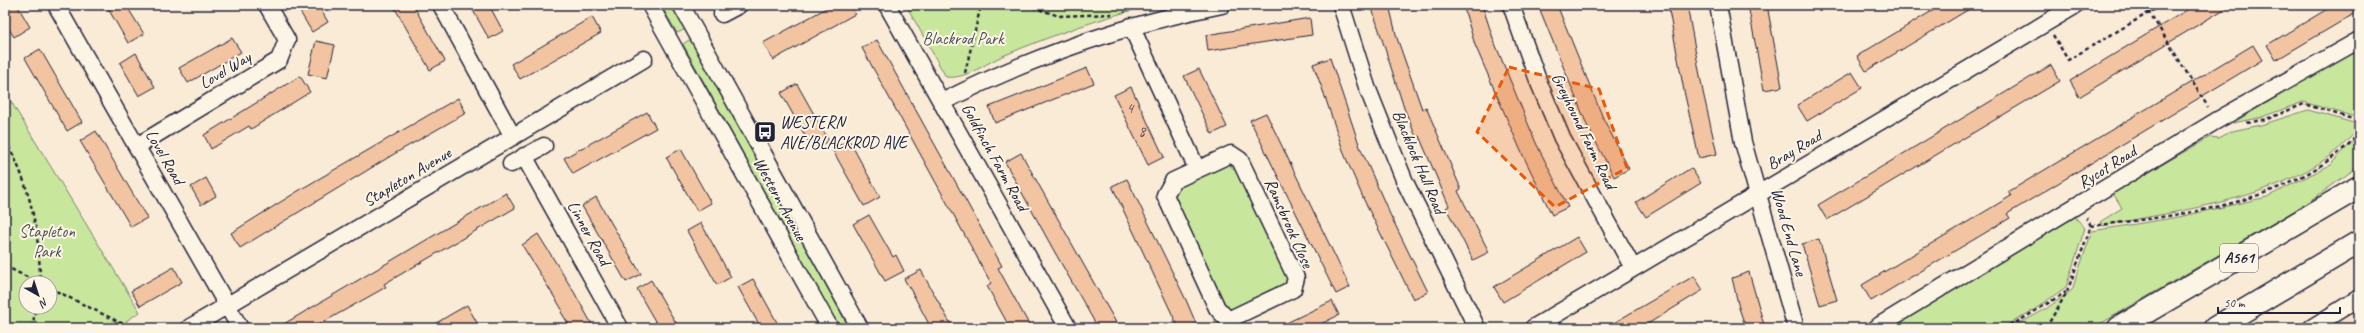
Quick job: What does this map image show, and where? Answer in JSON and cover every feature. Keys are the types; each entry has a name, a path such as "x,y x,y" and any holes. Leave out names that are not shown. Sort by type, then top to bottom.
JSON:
{"highway":[{"name":"A561","path":"2119,328 2359,187"},
{"path":"2215,328 2359,242"}],"street":[{"name":"Lovel Road","path":"56,5 240,328"},
{"name":"Lovel Way","path":"137,146 279,60 287,40 267,5"},
{"path":"441,5 513,137"},
{"name":"Western Avenue","path":"650,5 830,328"},
{"name":"Western Avenue","path":"681,5 860,328"},
{"path":"722,14 739,5"},
{"name":"Goldfinch Farm Road","path":"887,5 1068,328"},
{"path":"942,102 1031,60 1128,18 1222,5"},
{"name":"Blacklock Hall Road","path":"1341,5 1367,88 1405,182 1477,328"},
{"name":"Greyhound Farm Road","path":"1511,5 1534,70 1562,138 1633,268"},
{"name":"Wood End Lane","path":"1718,5 1743,142 1796,328"},
{"name":"Bray Road","path":"1533,328 2076,5"},
{"path":"1128,18 1197,169"},
{"name":"Rycot Road","path":"1875,328 2080,206 2216,121 2359,40"},
{"name":"Stapleton Avenue","path":"189,328 644,59"},
{"name":"Linner Road","path":"544,146 517,160 620,328"},
{"name":"Ramsbrook Close","path":"1231,154 1240,160 1296,278 1293,289 1228,320 1217,308 1165,195 1173,182 1197,169 1231,154"},
{"path":"2311,328 2359,298"}],"path":[{"path":"965,77 981,5"},
{"path":"1026,5 1059,16 1128,18 1122,5"},
{"path":"2046,23 2068,60 2162,5"},
{"path":"2091,226 2161,218 2256,197 2290,182 2324,164 2356,139 2359,130"},
{"path":"5,140 23,178 36,228 39,275"},
{"path":"2046,328 2066,292 2091,226 2080,206"},
{"path":"5,266 24,275"},
{"path":"58,292 131,328"},
{"path":"2003,328 2019,321 2066,292"},
{"path":"32,328 34,315"}],"highlighted area":[{"path":"1509,67 1599,89 1627,168 1555,207 1477,132"}],"shaded area":[{"path":"2359,290 2359,328 2295,328 2307,320"}],"green space":[{"path":"661,5 673,5 686,29 677,33"},
{"name":"Blackrod Park","path":"906,5 1153,5 1116,15 1041,40 998,58 961,76 946,77"},
{"path":"692,38 849,328 839,328 683,44"},
{"path":"2359,47 2359,118 2303,102 2259,118 2233,123"},
{"name":"Stapleton Park","path":"5,92 140,312 126,321 128,325 122,328 5,328"},
{"path":"2308,110 2357,124 2357,130 2333,153 2305,172 2273,186 2240,197 2205,206 2103,226 2100,222 2122,208 2113,193 2210,137 2219,138 2232,131 2261,125"},
{"path":"2359,135 2359,166 2306,204 2093,328 2011,328 2046,309 2072,290 2092,231 2179,217 2267,197 2330,165"},
{"path":"1228,164 1237,172 1288,274 1286,285 1237,310 1227,308 1175,203 1175,193 1181,184"},
{"path":"2075,217 2085,228 2066,287 2034,310 2001,328 1886,328"}],"building":[{"path":"5,5 17,5 30,27 14,37 5,23"},
{"path":"106,5 126,5 144,34 128,43"},
{"path":"296,5 318,5 328,22 312,32"},
{"path":"393,5 413,5 445,61 430,70"},
{"path":"470,5 489,5 503,31 489,39"},
{"path":"832,5 850,5 855,14 773,60 763,43"},
{"path":"1371,5 1389,5 1397,38 1422,109 1426,107 1461,189 1458,191 1489,252 1473,260 1446,208 1449,206 1419,136 1416,137 1404,108"},
{"path":"1463,5 1482,5 1494,41 1536,143 1568,207 1552,215 1520,149 1475,45"},
{"path":"1538,5 1557,5 1603,118 1629,169 1614,177 1587,125"},
{"path":"1668,5 1687,5 1703,92 1717,154 1699,158 1684,91"},
{"path":"1748,5 1767,5 1782,87 1764,90"},
{"path":"1942,5 1976,5 1866,71 1857,56"},
{"path":"2195,5 2231,5 2079,97 2070,81"},
{"path":"2334,5 2359,5 2359,11 2276,60 2267,45"},
{"path":"592,17 601,33 520,79 511,64"},
{"path":"1310,18 1312,35 1208,51 1206,35"},
{"path":"232,38 241,52 188,83 179,68"},
{"path":"877,40 1002,266 998,268 1031,328 1010,328 987,286 991,283 862,48"},
{"path":"316,41 335,45 327,78 308,74"},
{"path":"2253,45 2262,60 2007,214 2010,218 1871,301 1862,285 2011,196 2008,192"},
{"path":"40,49 82,122 67,131 25,58"},
{"path":"136,53 155,87 139,96 120,63"},
{"path":"1330,58 1360,147 1387,208 1428,292 1413,299 1364,200 1345,156 1313,64"},
{"path":"2051,65 2060,81 1827,220 1818,205"},
{"path":"1087,68 1094,83 995,123 989,107"},
{"path":"1199,69 1227,127 1212,134 1184,76"},
{"path":"1852,72 1862,88 1807,121 1797,105"},
{"path":"300,76 310,92 251,129 249,126 211,149 204,135"},
{"path":"797,84 829,141 813,150 781,93"},
{"path":"1131,87 1164,157 1148,165 1114,95"},
{"path":"458,98 466,113 394,154 240,248 231,233 303,188"},
{"path":"647,112 656,128 573,174 564,158"},
{"path":"1266,113 1350,287 1336,294 1250,120"},
{"path":"96,131 147,218 131,227 80,141"},
{"path":"849,140 880,197 864,206 832,149"},
{"path":"681,149 711,203 697,211 666,157"},
{"path":"1021,153 1119,328 1098,328 1053,249 1005,162"},
{"path":"1691,168 1701,183 1646,217 1636,202"},
{"path":"206,178 216,196 201,205 191,187"},
{"path":"1127,179 1186,300 1198,328 1179,328 1173,316 1112,186"},
{"path":"506,193 515,208 384,284 386,287 313,328 277,328"},
{"path":"596,197 641,274 626,282 582,206"},
{"path":"869,215 893,257 896,255 904,271 885,281 853,224"},
{"path":"701,223 731,277 717,285 687,231"},
{"path":"538,234 574,292 594,328 571,328 561,312 563,311 522,245"},
{"path":"1577,237 1586,252 1503,302 1494,287"},
{"path":"1819,239 1837,300 1820,305 1802,244"},
{"path":"174,267 182,282 140,306 131,291"},
{"path":"921,270 953,328 931,328 904,279"},
{"path":"1749,272 1765,328 1746,328 1739,308 1732,278"},
{"path":"1694,276 1703,290 1641,328 1605,328"},
{"path":"753,279 780,328 761,328 738,287"},
{"path":"651,280 679,328 659,328 637,289"},
{"path":"1332,301 1339,315 1313,328 1276,328"},
{"path":"467,305 480,328 428,328 448,316"}],"place":[{"name":"WESTERN AVE/BLACKROD AVE","path":"765,132"}]}
